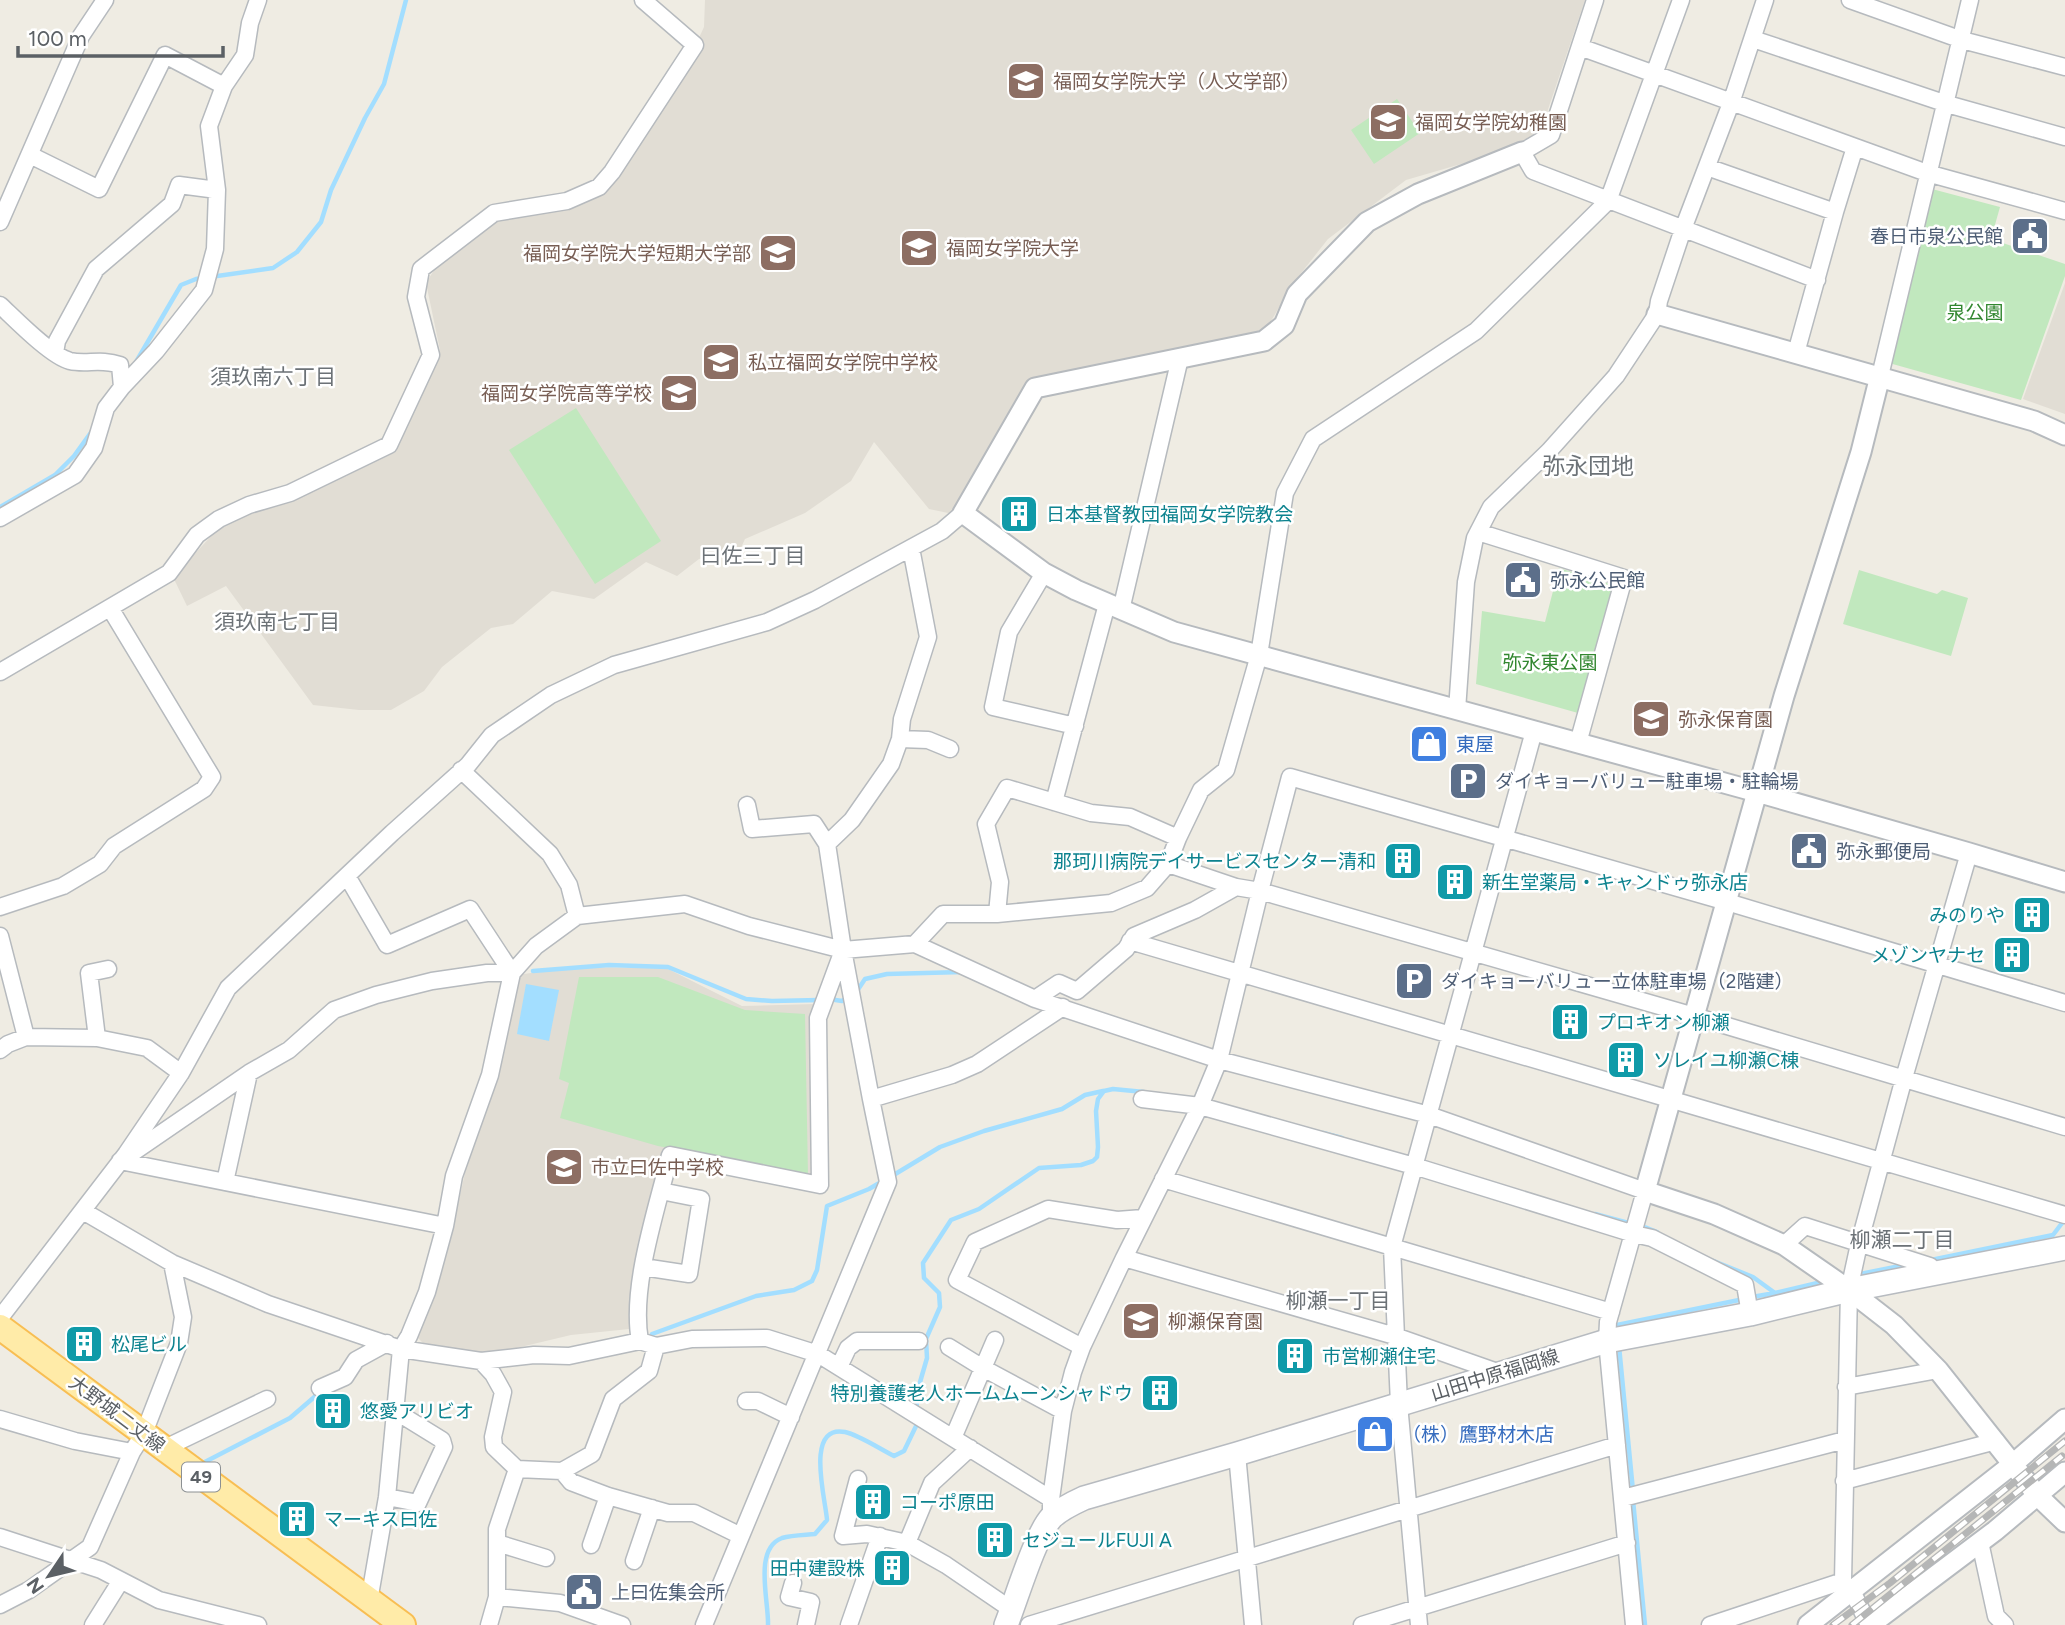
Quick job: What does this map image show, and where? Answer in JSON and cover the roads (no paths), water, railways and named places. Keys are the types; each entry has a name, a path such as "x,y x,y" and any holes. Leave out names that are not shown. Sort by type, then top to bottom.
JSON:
{"main road":[{"name":"山田中原福岡線","path":"1051,1509 1615,1340 1748,1304 1844,1280 1933,1270 2065,1247"},
{"name":"大野城二丈線","path":"0,1327 138,1443 163,1449 402,1625"},
{"path":"1016,1620 1039,1539 1051,1509"}],"street":[{"path":"0,222 81,36 105,0"},
{"path":"0,518 75,475 94,448 106,408 204,290 215,249 217,190 209,126 224,86 245,55 250,23 258,0"},
{"path":"0,672 169,573 197,535 219,519 249,505 290,493 389,445 431,355 416,297 421,269 494,213 567,201 599,187 612,172 695,45 643,0"},
{"path":"0,1318 120,1161 181,1073 228,988 461,770 492,735 551,695 614,665 767,621 815,600 942,531 963,513 1035,388 1264,341 1284,325 1297,294 1367,222 1418,194 1522,152 1551,135 1595,0"},
{"path":"915,944 943,914 997,914 1111,903 1147,888 1168,864 1201,790 1226,770 1259,655 1285,493 1314,439 1476,331 1608,201 1681,0"},
{"path":"1457,710 1466,582 1478,532 1491,507 1557,442 1616,376 1657,314 1659,301 1731,103 1765,0"},
{"path":"1850,0 1962,40 2065,67"},
{"path":"1634,1625 1617,1445 1615,1340 1611,1312 1788,683 1861,452 1970,0"},
{"path":"1753,39 1947,104 2065,137"},
{"path":"1580,47 1927,173 2065,211"},
{"path":"30,155 99,189 165,55 224,86"},
{"path":"1796,353 1855,147"},
{"path":"1522,152 1533,172 1817,280"},
{"path":"1707,167 1835,212"},
{"path":"55,354 57,341 96,269 172,204 179,185 217,190"},
{"path":"0,305 55,354 71,361 106,360 120,365 122,387"},
{"path":"1657,314 2034,421 2065,435"},
{"path":"1054,802 1075,726 1114,607 1180,358"},
{"path":"963,513 1044,573 1174,632 1757,792 2065,882"},
{"path":"1478,532 1624,578 1578,743"},
{"path":"827,844 852,820 891,764 900,739 902,719 928,637 911,548"},
{"path":"1044,573 1009,632 993,707 1075,726"},
{"path":"0,907 63,886 100,864 114,846 204,789 212,777 110,608"},
{"path":"1419,1625 1399,1404 1391,1247 1534,732"},
{"path":"900,739 928,740 950,749"},
{"path":"461,770 550,854 569,885 577,916"},
{"path":"1051,1509 1063,1410 1082,1347 1202,1101 1219,1060 1290,777 1727,902 2065,1003"},
{"path":"997,914 1000,882 986,824 1007,788 1091,813 1130,817 1178,838"},
{"path":"704,1625 818,1354 887,1178 851,995 827,844 814,824 751,830 747,805"},
{"path":"1969,853 1859,1244 1844,1280 1847,1586 1870,1625 1980,1542 2065,1472"},
{"path":"1168,864 1236,887 1260,891 1474,952 2065,1127"},
{"path":"347,876 387,944 470,909 512,973"},
{"path":"1035,999 1059,983 1077,990 1126,949 1134,936 1195,910 1236,887"},
{"path":"320,1388 345,1377 356,1360 394,1346 409,1336 427,1292 445,1226 454,1176 490,1075 512,973 537,946 577,916 685,904 749,926 843,950 915,944 1035,999 1219,1060 1429,1115 1714,1214 1784,1245 1844,1280 1894,1325 1938,1370 2038,1496 2065,1521"},
{"path":"0,936 26,1037"},
{"path":"1130,941 2062,1214"},
{"path":"640,1341 637,1324 643,1267 670,1155 820,1185 818,1018 843,950"},
{"path":"97,1038 89,973 108,969"},
{"path":"120,1161 249,1073 289,1050 334,1010 376,995 432,981 487,973 512,973"},
{"path":"872,1099 951,1076 976,1065 1063,1007"},
{"path":"0,1050 26,1037 97,1038 147,1048 181,1073"},
{"path":"225,1182 249,1073"},
{"path":"1142,1099 1202,1101 1652,1238 1745,1285 1748,1304"},
{"path":"120,1161 445,1226"},
{"path":"1163,1179 1611,1312"},
{"path":"643,1267 689,1274 701,1199 661,1191"},
{"path":"1082,1347 957,1280 975,1242 1048,1209 1117,1220 1143,1218"},
{"path":"83,1211 172,1263 268,1304 394,1346 481,1361 534,1355 569,1356 640,1341 656,1346 692,1339 767,1338 818,1354 970,1448 1051,1509"},
{"path":"1784,1245 1805,1226 1933,1270"},
{"path":"2065,1247 2065,1258"},
{"path":"1124,1258 1395,1336 1503,1374"},
{"path":"0,1605 29,1590 90,1547 138,1443 179,1343 183,1317 172,1263"},
{"path":"953,1438 995,1340"},
{"path":"839,1367 848,1348 857,1341 919,1341"},
{"path":"369,1601 387,1497 395,1411 394,1346"},
{"path":"481,1361 493,1374 503,1392 493,1437 494,1447 499,1454 517,1469 562,1471 592,1454 613,1399 649,1371 656,1346"},
{"path":"949,1347 1063,1410"},
{"path":"1846,1387 1938,1370"},
{"path":"163,1449 267,1399"},
{"path":"747,1401 758,1401 791,1417"},
{"path":"387,1497 418,1503 444,1447 442,1440 395,1411"},
{"path":"0,1419 75,1441 138,1443"},
{"path":"1808,1625 1847,1586 2013,1464 2065,1419"},
{"path":"1623,1498 1845,1440"},
{"path":"1844,1481 1996,1441"},
{"path":"858,1479 843,1535 866,1534 907,1543 957,1573 1016,1620 1248,1557 1617,1445"},
{"path":"907,1543 932,1483 970,1448"},
{"path":"1237,1454 1253,1625"},
{"path":"489,1625 498,1597 497,1529 517,1469"},
{"path":"562,1471 571,1482 608,1496 668,1513 694,1513 741,1536"},
{"path":"591,1545 608,1496"},
{"path":"634,1561 652,1508"},
{"path":"849,1625 880,1536"},
{"path":"0,1537 101,1570 159,1600 258,1625"},
{"path":"1980,1542 1996,1616 2005,1625"},
{"path":"1362,1625 1627,1543"},
{"path":"497,1544 546,1558"},
{"path":"93,1625 120,1582"},
{"path":"793,1583 789,1597 811,1602 806,1625"},
{"path":"1710,1625 1847,1586"},
{"path":"498,1597 560,1604 622,1625"}],"water":[{"path":"526,984 559,990 549,1041 517,1034"}],"waterway":[{"path":"136,362 181,285 196,279 273,268 297,252 321,222 331,190 384,84 406,0"},
{"path":"0,507 55,475 74,456 92,431"},
{"path":"533,971 609,965 668,967 746,999 820,1000"},
{"path":"855,994 865,979 887,974 963,972"},
{"path":"829,999 842,1001 847,998"},
{"path":"917,1409 916,1396 927,1358 926,1339 940,1307 939,1293 924,1278 923,1263 951,1220 979,1209 1039,1168 1081,1165 1093,1161 1097,1157 1098,1147 1098,1099 1104,1091 1113,1089 1144,1092"},
{"path":"892,1176 940,1147 984,1131 1062,1109 1085,1095 1103,1091"},
{"path":"1323,1133 1342,1138"},
{"path":"652,1334 756,1296 794,1290 812,1281 817,1270 827,1206 881,1182"},
{"path":"1595,1214 1657,1232"},
{"path":"1931,1260 2053,1235 2065,1219"},
{"path":"1711,1260 1753,1277 1775,1293 1826,1281"},
{"path":"1855,1275 1905,1265"},
{"path":"1752,1297 1775,1293"},
{"path":"1618,1331 1617,1325 1744,1299"},
{"path":"1619,1346 1633,1491"},
{"path":"201,1464 290,1418 319,1393"},
{"path":"768,1625 764,1577 765,1564 773,1544 782,1538 815,1534 827,1520 820,1466 825,1440 832,1433 845,1432 894,1456 904,1451 918,1422"},
{"path":"1633,1500 1645,1625"}],"railway":[{"path":"1833,1625 1890,1583 2065,1441"},
{"path":"1852,1625 2062,1456"}],"place":[{"name":"福岡女学院大学（人文学部）","path":"1026,81"},
{"name":"福岡女学院幼稚園","path":"1388,122"},
{"name":"春日市泉公民館","path":"2030,236"},
{"name":"福岡女学院大学","path":"919,248"},
{"name":"福岡女学院大学短期大学部","path":"778,253"},
{"name":"私立福岡女学院中学校","path":"721,362"},
{"name":"福岡女学院高等学校","path":"679,393"},
{"name":"日本基督教団福岡女学院教会","path":"1019,514"},
{"name":"弥永公民館","path":"1523,580"},
{"name":"弥永保育園","path":"1651,719"},
{"name":"東屋","path":"1429,744"},
{"name":"ダイキョーバリュー駐車場・駐輪場","path":"1468,781"},
{"name":"弥永郵便局","path":"1809,851"},
{"name":"那珂川病院デイサービスセンター清和","path":"1403,861"},
{"name":"新生堂薬局・キャンドゥ弥永店","path":"1455,882"},
{"name":"みのりや","path":"2032,915"},
{"name":"メゾンヤナセ","path":"2012,955"},
{"name":"ダイキョーバリュー立体駐車場（2階建）","path":"1414,981"},
{"name":"プロキオン柳瀬","path":"1570,1022"},
{"name":"ソレイユ柳瀬C棟","path":"1626,1060"},
{"name":"市立曰佐中学校","path":"564,1167"},
{"name":"柳瀬保育園","path":"1141,1321"},
{"name":"松尾ビル","path":"84,1344"},
{"name":"市営柳瀬住宅","path":"1295,1356"},
{"name":"特別養護老人ホームムーンシャドウ","path":"1160,1393"},
{"name":"悠愛アリビオ","path":"333,1411"},
{"name":"（株）鷹野材木店","path":"1375,1434"},
{"name":"コーポ原田","path":"873,1502"},
{"name":"マーキス曰佐","path":"297,1519"},
{"name":"セジュールFUJI A","path":"995,1540"},
{"name":"田中建設株","path":"892,1568"},
{"name":"上曰佐集会所","path":"584,1592"}],"district":[{"name":"須玖南六丁目","path":"273,376"},
{"name":"弥永団地","path":"1588,466"},
{"name":"曰佐三丁目","path":"753,555"},
{"name":"須玖南七丁目","path":"277,621"},
{"name":"柳瀬二丁目","path":"1902,1239"},
{"name":"柳瀬一丁目","path":"1338,1300"}],"park label":[{"name":"泉公園","path":"1975,312"},
{"name":"弥永東公園","path":"1550,662"}]}
